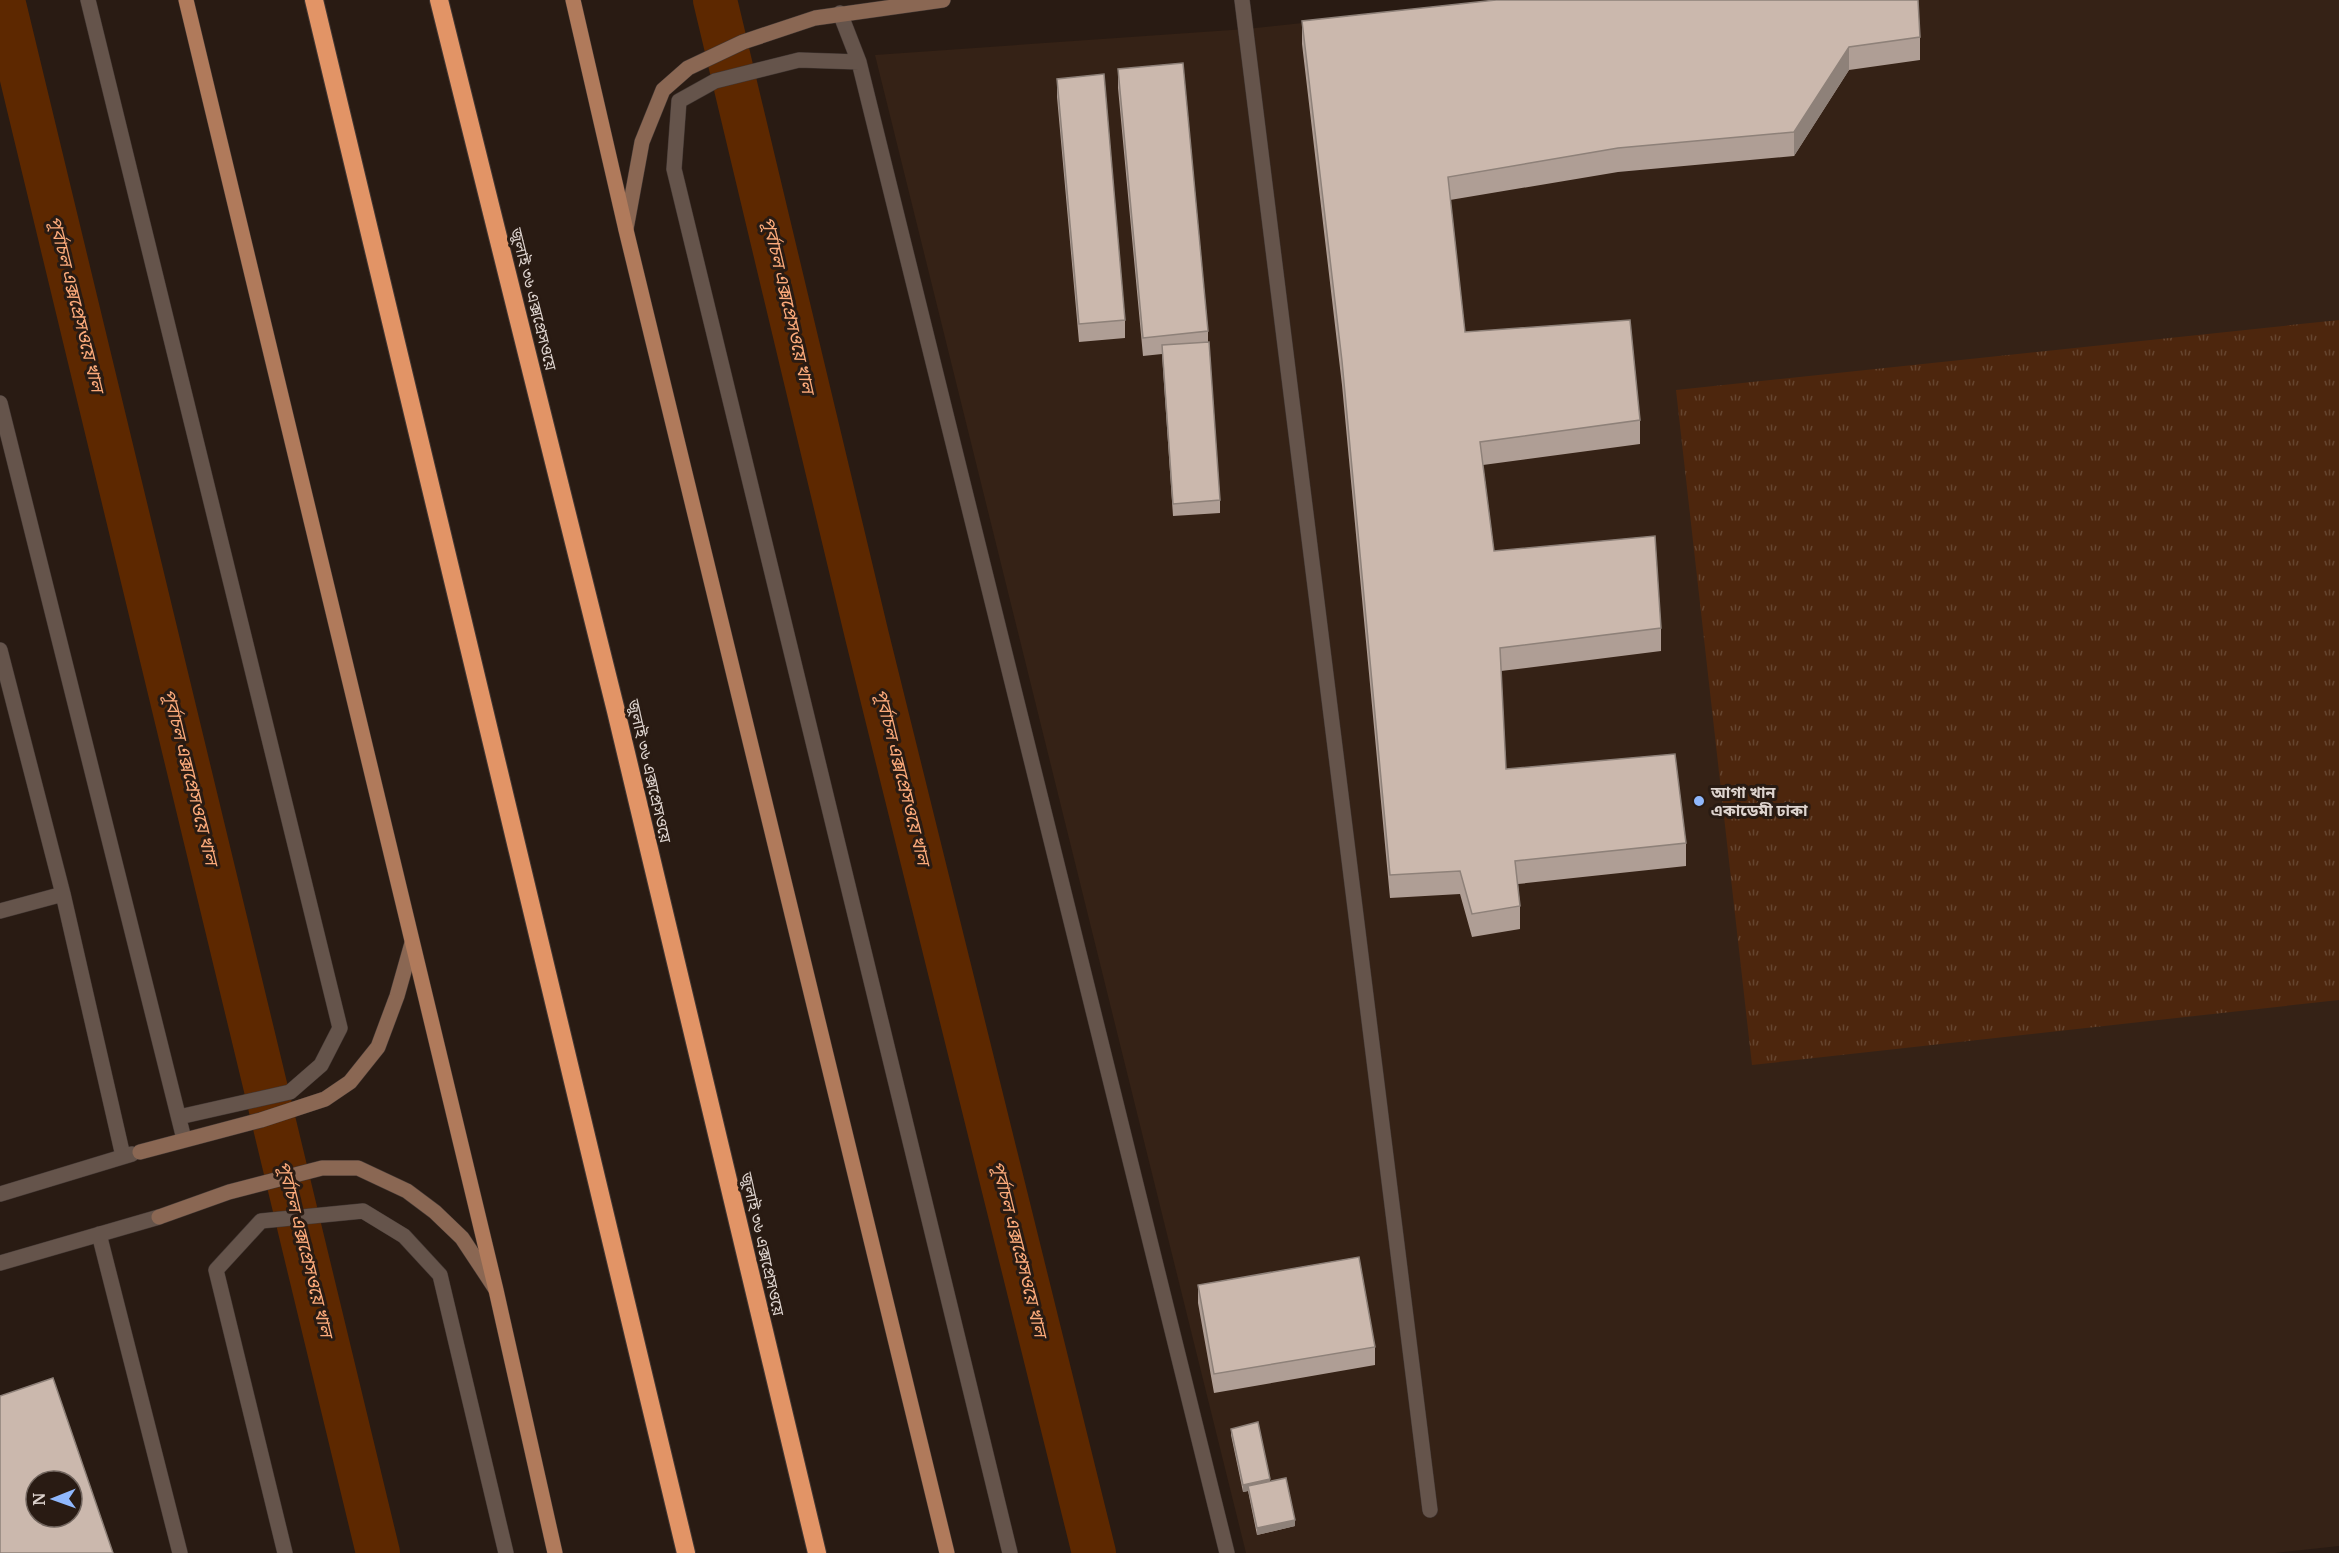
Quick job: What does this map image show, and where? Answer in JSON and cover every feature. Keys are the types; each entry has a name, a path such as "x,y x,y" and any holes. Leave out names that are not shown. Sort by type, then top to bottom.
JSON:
{"highway":[{"path":"314,0 686,1553"},
{"name":"জুলাই ৩৬ এক্সপ্রেসওয়ে","path":"439,0 619,722 817,1553"}],"main road":[{"path":"186,0 496,1290 555,1553"},
{"path":"573,0 626,230 947,1553"}],"street":[{"path":"87,0 340,1028 321,1065 290,1092 179,1117"},
{"path":"626,230 642,142 663,90 688,68 742,42 815,18 943,0"},
{"path":"1242,0 1430,1510"},
{"path":"840,13 859,62 1227,1553"},
{"path":"859,62 800,60 715,81 679,101 674,169 1010,1553"},
{"path":"0,403 184,1139"},
{"path":"0,650 63,894 123,1156"},
{"path":"0,911 63,894"},
{"path":"0,1194 123,1156 261,1120 325,1099 350,1082 378,1047 397,996 412,944"},
{"path":"0,1263 159,1217 229,1192 322,1168 358,1168 407,1191 435,1212 462,1238 496,1290"},
{"path":"285,1553 216,1270 261,1221 363,1211 404,1236 440,1275 506,1553"},
{"path":"99,1234 180,1553"}],"shaded area":[{"name":"আগা খান একাডেমী ঢাকা","path":"1516,0 2339,0 2339,1546 2275,1553 1246,1553 875,55 1246,29"}],"green space":[{"path":"2339,320 2339,1000 1752,1065 1676,390"}],"building":[{"path":"1496,0 1918,0 1920,37 1849,47 1794,132 1618,148 1448,177 1465,332 1630,320 1640,420 1480,442 1494,551 1655,536 1661,628 1500,648 1506,769 1675,754 1686,843 1515,861 1520,906 1472,914 1460,871 1390,875 1342,361 1302,21"},
{"path":"1183,63 1208,331 1143,338 1118,69"},
{"path":"1104,74 1125,320 1079,324 1057,79"},
{"path":"1209,342 1220,500 1173,504 1162,345"},
{"path":"1359,1257 1375,1347 1214,1374 1198,1285"},
{"path":"53,1378 113,1553 0,1553 0,1396"},
{"path":"1258,1422 1270,1479 1243,1485 1231,1429"},
{"path":"1286,1478 1295,1520 1257,1528 1248,1486"}],"waterway":[{"name":"পূর্বাচল এক্সপ্রেসওয়ে খাল","path":"3,0 378,1553"},
{"name":"পূর্বাচল এক্সপ্রেসওয়ে খাল","path":"715,0 867,636 1094,1553"}],"place":[{"name":"আগা খান একাডেমী ঢাকা","path":"1699,801"}]}
